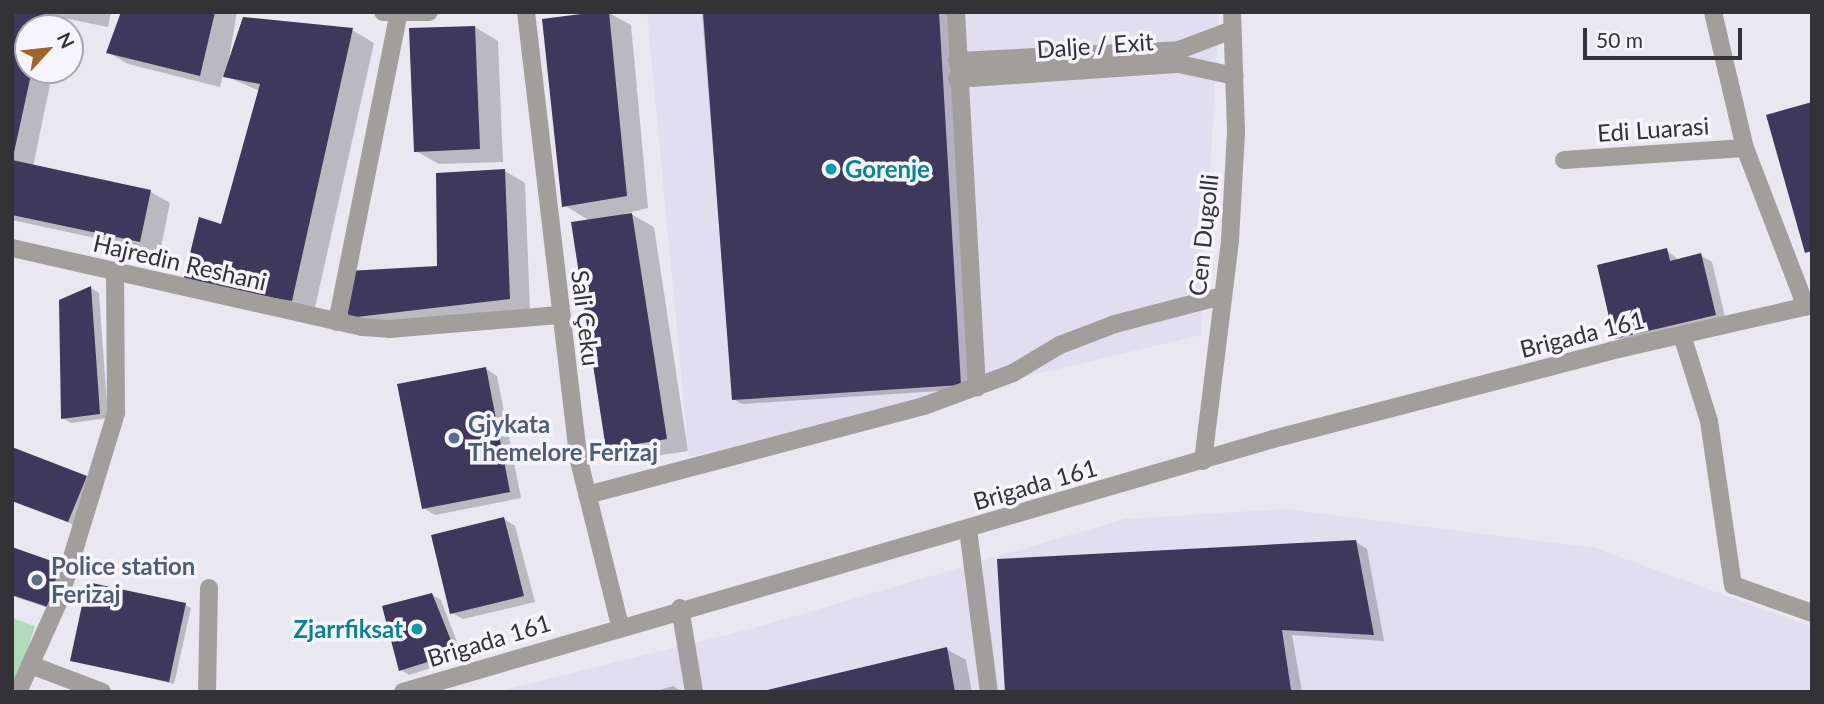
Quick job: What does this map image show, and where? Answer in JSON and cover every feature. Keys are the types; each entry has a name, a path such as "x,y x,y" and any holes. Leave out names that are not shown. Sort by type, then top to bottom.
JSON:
{"street":[{"path":"337,321 391,14 429,12"},
{"name":"Sali Çeku","path":"526,12 561,315 587,495 620,626"},
{"path":"956,12 957,70 977,387"},
{"name":"Edi Luarasi","path":"1713,12 1745,148 1809,306"},
{"path":"957,70 1179,50 1232,21"},
{"name":"Cen Dugolli","path":"1203,461 1230,240 1235,76 1232,21"},
{"name":"Dalje / Exit","path":"957,70 1180,64 1235,76"},
{"name":"Edi Luarasi","path":"1564,160 1745,148"},
{"name":"Hajredin Reshani","path":"12,248 337,321 389,329 561,315"},
{"path":"18,692 58,603 116,413 115,272"},
{"path":"587,495 924,406 977,387 1060,345 1115,324 1222,296"},
{"name":"Brigada 161","path":"412,691 680,608 1445,393 1809,306"},
{"name":"Brigada 161","path":"1682,335 1709,421 1733,585 1812,613"},
{"path":"968,529 989,692"},
{"path":"207,692 209,588"},
{"path":"680,608 694,692"},
{"path":"31,665 102,692"}],"shaded area":[{"path":"647,12 1219,12 1201,335 689,457"},
{"path":"1285,509 1595,548 1812,627 1812,692 496,692 754,628 1125,519"}],"green space":[{"path":"12,618 35,626 14,692 12,692"}],"building":[{"path":"12,12 44,12 14,14 14,84 29,84 13,157"},
{"path":"121,12 215,12 200,76 106,53"},
{"path":"609,12 627,196 562,207 542,19"},
{"path":"703,12 939,12 961,385 732,400"},
{"path":"243,17 353,28 292,301 183,282 199,217 221,224 260,84 223,77"},
{"path":"475,26 480,149 414,152 409,28"},
{"path":"1812,102 1812,251 1805,253 1766,115"},
{"path":"12,160 151,190 140,242 12,215"},
{"path":"505,169 510,299 348,318 348,271 437,266 436,173"},
{"path":"632,213 667,439 606,449 571,222"},
{"path":"1667,248 1670,261 1701,253 1716,315 1614,339 1597,265"},
{"path":"91,286 100,414 61,419 59,300"},
{"name":"Gjykata Themelore Ferizaj","path":"486,367 510,492 422,509 397,384"},
{"path":"12,447 87,476 68,522 12,501"},
{"path":"504,517 524,596 450,614 431,535"},
{"path":"1356,540 1374,635 1282,630 1291,690 1005,692 997,559"},
{"name":"Police station Ferizaj","path":"12,547 66,566 51,608 12,595"},
{"path":"87,582 186,603 169,682 70,661"},
{"name":"Zjarrfiksat","path":"432,593 456,653 399,671 382,606"},
{"path":"947,647 955,692 763,692 763,691"}],"place":[{"name":"Gorenje","path":"831,169"},
{"name":"Gjykata Themelore Ferizaj","path":"454,438"},
{"name":"Police station Ferizaj","path":"37,580"},
{"name":"Zjarrfiksat","path":"417,629"}]}
